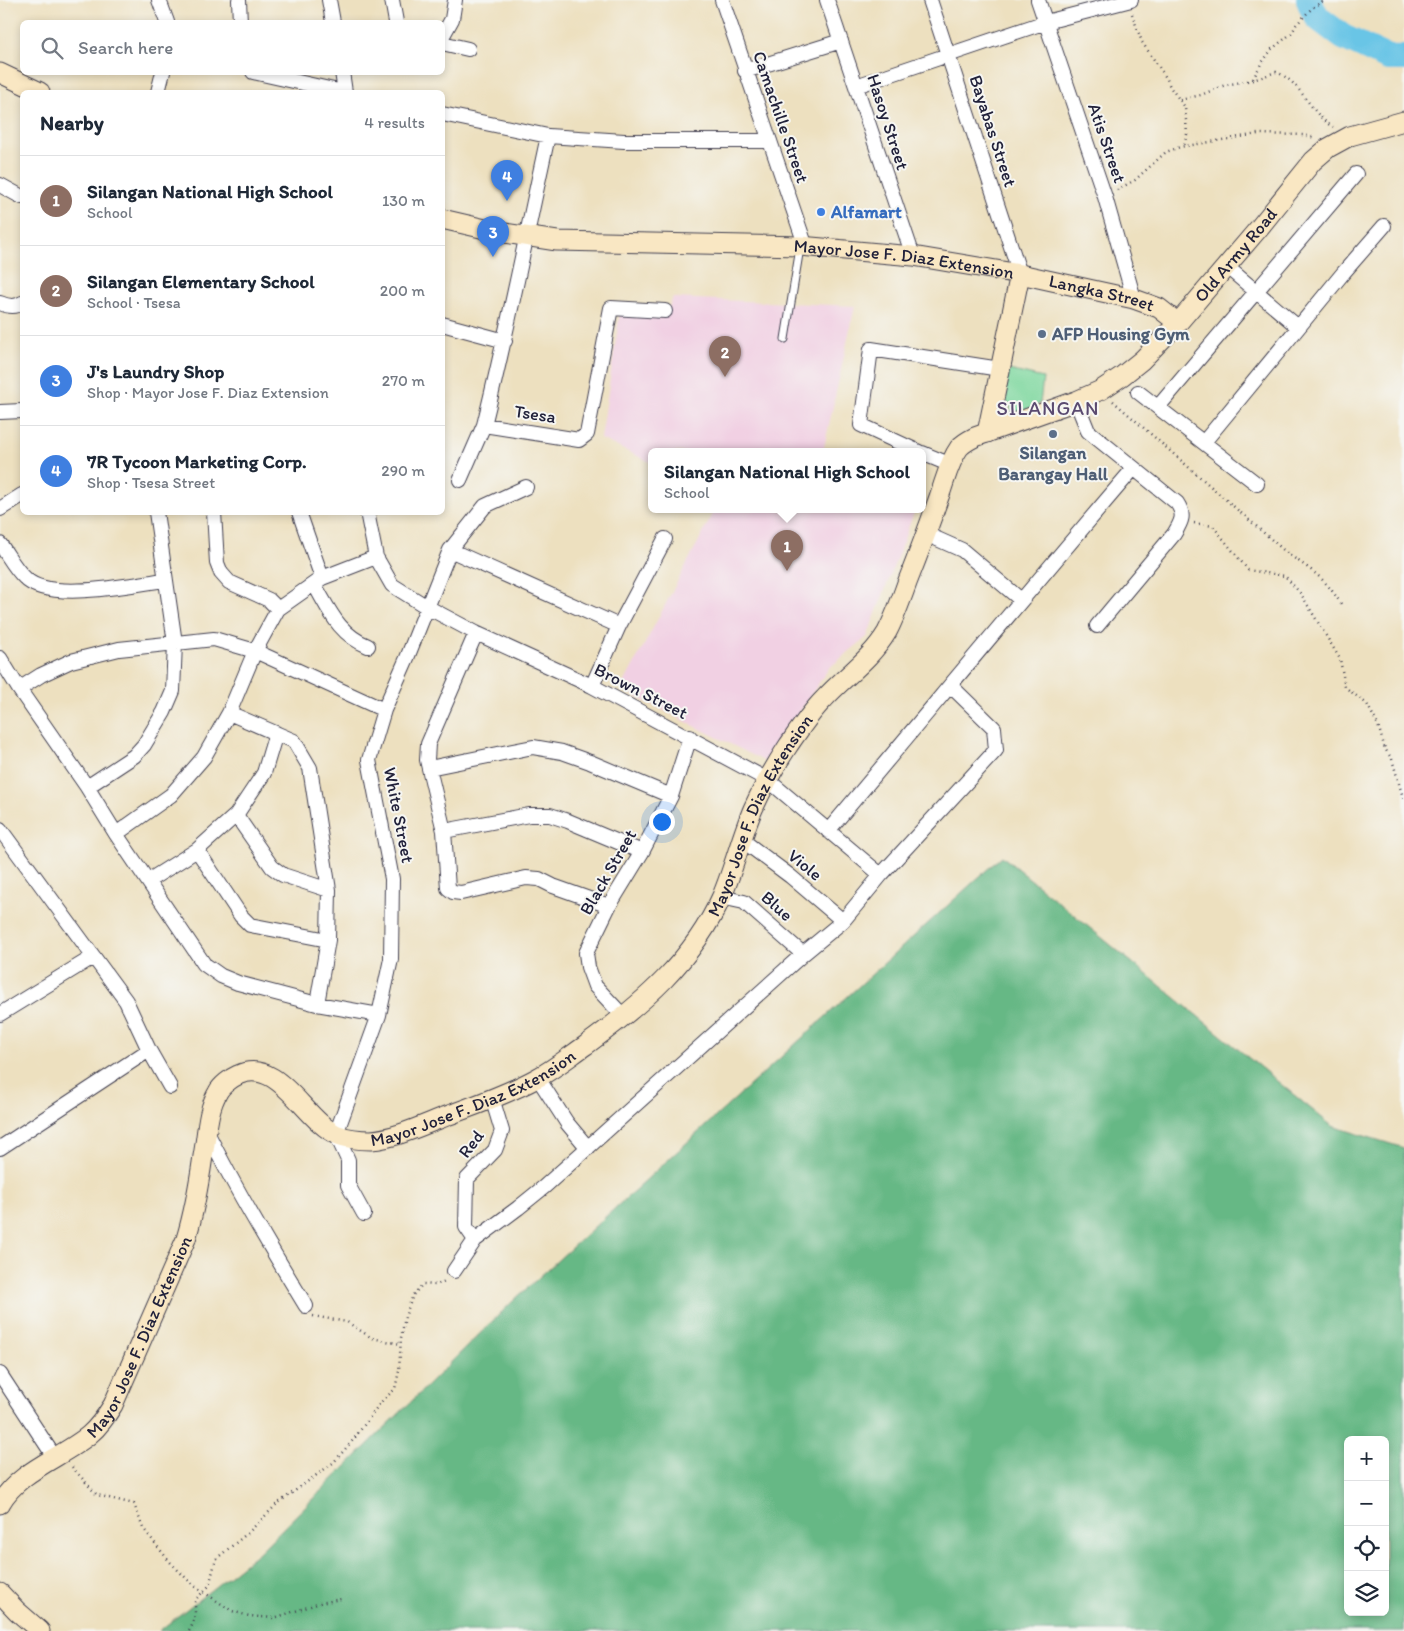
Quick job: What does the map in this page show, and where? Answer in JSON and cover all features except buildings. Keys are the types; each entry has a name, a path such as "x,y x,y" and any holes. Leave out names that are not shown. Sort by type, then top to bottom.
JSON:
{"street":[{"path":"159,0 166,20"},
{"path":"239,0 240,20"},
{"path":"329,0 333,20"},
{"path":"392,0 396,20"},
{"path":"445,32 452,19 455,0"},
{"name":"Camachille Street","path":"722,0 770,141 803,247"},
{"name":"Hasoy Street","path":"827,0 913,256"},
{"name":"Bayabas Street","path":"930,0 1020,274"},
{"name":"Atis Street","path":"1038,0 1105,197 1134,299"},
{"path":"856,86 1046,22 1130,0"},
{"path":"745,70 841,41"},
{"path":"445,44 468,49"},
{"path":"0,73 36,90"},
{"path":"158,90 162,75"},
{"path":"267,75 335,90"},
{"path":"342,75 344,90"},
{"path":"445,115 548,136 624,141 770,141"},
{"name":"Old Army Road","path":"987,433 1101,390 1142,360 1178,323 1260,228 1302,173 1328,148 1350,136 1404,121"},
{"name":"Tsesa","path":"548,136 505,341 484,425 579,440 587,434 611,308 666,312"},
{"path":"1158,407 1356,174"},
{"path":"0,185 20,196"},
{"name":"Mayor Jose F. Diaz Extension","path":"0,1504 14,1486 90,1434 103,1421 125,1380 186,1239 195,1207 212,1108 219,1090 236,1076 252,1070 268,1075 285,1087 317,1120 336,1134 353,1139 373,1140 396,1134 492,1098 538,1078 624,1017 654,990 678,964 700,934 721,897 752,811 768,780 806,720 824,698 865,660 887,631 959,448 965,442 987,433 1020,274 913,256 803,247 557,241 526,237 445,220"},
{"path":"1204,442 1384,226"},
{"path":"1226,266 1298,327"},
{"name":"Langka Street","path":"1020,274 1134,299 1159,308 1178,323"},
{"path":"0,303 6,306 20,304"},
{"path":"445,325 505,341"},
{"path":"910,448 861,425 871,349 1000,369"},
{"path":"1138,392 1257,484"},
{"path":"1076,401 1088,431 1177,503 1182,511 1182,521 1174,534 1097,626"},
{"path":"0,412 20,411"},
{"path":"460,480 484,425"},
{"path":"926,455 951,465"},
{"path":"828,831 1133,469"},
{"name":"White Street","path":"336,1134 379,1015 391,959 392,878 369,760 384,710 450,550 485,506 526,487"},
{"path":"0,510 20,496"},
{"path":"87,787 134,756 144,745 164,712 173,691 175,643 156,515"},
{"path":"214,515 217,563 221,573 229,582 269,600 278,609"},
{"path":"299,515 318,581 341,628 348,636 368,646"},
{"name":"Brown Street","path":"368,515 376,557 392,585 476,633 592,686 768,780 881,876"},
{"path":"926,534 962,550 1021,600"},
{"path":"592,686 619,626 665,539"},
{"path":"0,544 26,580 48,590 76,592 165,580"},
{"path":"450,550 619,626"},
{"path":"116,834 171,795 204,758 229,713 255,651 278,609 318,581 376,557"},
{"path":"476,633 428,744 426,760 444,831 448,888 453,892 461,893 526,878 539,879 609,906"},
{"path":"19,688 72,661 119,649 214,639 255,651 384,710"},
{"path":"0,658 204,964 215,972 238,983 317,1004 379,1015"},
{"path":"454,1271 475,1240 518,1208 588,1148 803,954 844,921 881,876 996,750 994,728 950,686"},
{"path":"229,713 294,741 310,768 329,890 328,940 317,1004"},
{"path":"148,882 197,850 236,815 264,773 276,733"},
{"name":"Black Street","path":"624,1017 595,986 588,967 586,953 609,906 642,852 671,796 690,737"},
{"path":"429,768 533,747 562,752 671,796"},
{"path":"236,815 272,867 283,876 329,890"},
{"path":"444,831 529,815 550,815 568,820 642,852"},
{"path":"0,829 126,1001 149,1050 170,1087"},
{"name":"Viole","path":"742,840 790,876 844,921"},
{"path":"197,850 241,916 250,925 328,940"},
{"name":"Blue","path":"721,897 744,902 803,954"},
{"path":"0,1014 93,957"},
{"path":"0,1148 149,1050"},
{"path":"538,1078 567,1123 588,1148"},
{"name":"Red","path":"475,1240 466,1228 467,1179 495,1150 502,1131 492,1098"},
{"path":"207,1132 231,1180 266,1242 306,1306"},
{"path":"336,1134 348,1160 348,1185 364,1214"},
{"path":"0,1374 55,1458"},
{"path":"0,1593 40,1631"}],"lane":[{"path":"785,339 803,247"}],"path":[{"path":"1130,0 1132,15 1142,42 1185,107 1187,134 1184,146"},
{"path":"1253,80 1261,64 1272,50 1292,33 1296,25 1312,8 1324,0"},
{"path":"1180,100 1201,95 1225,85 1253,80 1276,72 1285,75 1303,94 1314,111 1328,124 1350,136"},
{"path":"1105,197 1135,180 1166,152 1184,146 1258,134 1304,135 1319,139 1328,148"},
{"path":"1101,390 1288,554 1318,574 1333,590 1341,604"},
{"path":"1182,521 1214,526 1248,570 1285,576 1301,594 1340,659 1345,687 1366,704 1378,725 1385,748 1392,759 1404,801"},
{"path":"189,1631 196,1614 195,1600 209,1586 216,1558 249,1532 277,1504 332,1463 354,1439 380,1403 395,1389 400,1371 405,1317 418,1288 423,1284 436,1285 442,1283 454,1271"},
{"path":"306,1306 315,1318 347,1322 372,1338 401,1344"},
{"path":"55,1458 69,1464 97,1496 134,1504 143,1528 176,1568 193,1585 232,1611 248,1616 274,1618 311,1605 341,1600"}],"shaded area":[{"path":"673,298 855,306 824,448 648,448 648,461 601,439 620,312 665,315"},
{"path":"713,513 914,513 867,637 829,668 766,762 621,689"}],"green space":[{"path":"1009,370 1043,378 1040,404 1012,416 1010,404 1002,401"},
{"path":"1002,856 1332,1126 1404,1148 1404,1631 159,1631 258,1553 513,1301"}],"waterway":[{"path":"1309,0 1318,18 1343,37 1388,58 1404,58"}],"place":[{"name":"7R Tycoon Marketing Corp.","path":"507,201"},
{"name":"Alfamart","path":"821,212"},
{"name":"J's Laundry Shop","path":"493,257"},
{"name":"AFP Housing Gym","path":"1042,334"},
{"name":"Silangan Elementary School","path":"725,377"},
{"name":"Silangan Barangay Hall","path":"1053,434"},
{"name":"Silangan National High School","path":"787,571"}],"district":[{"name":"SILANGAN","path":"1048,408"}]}
